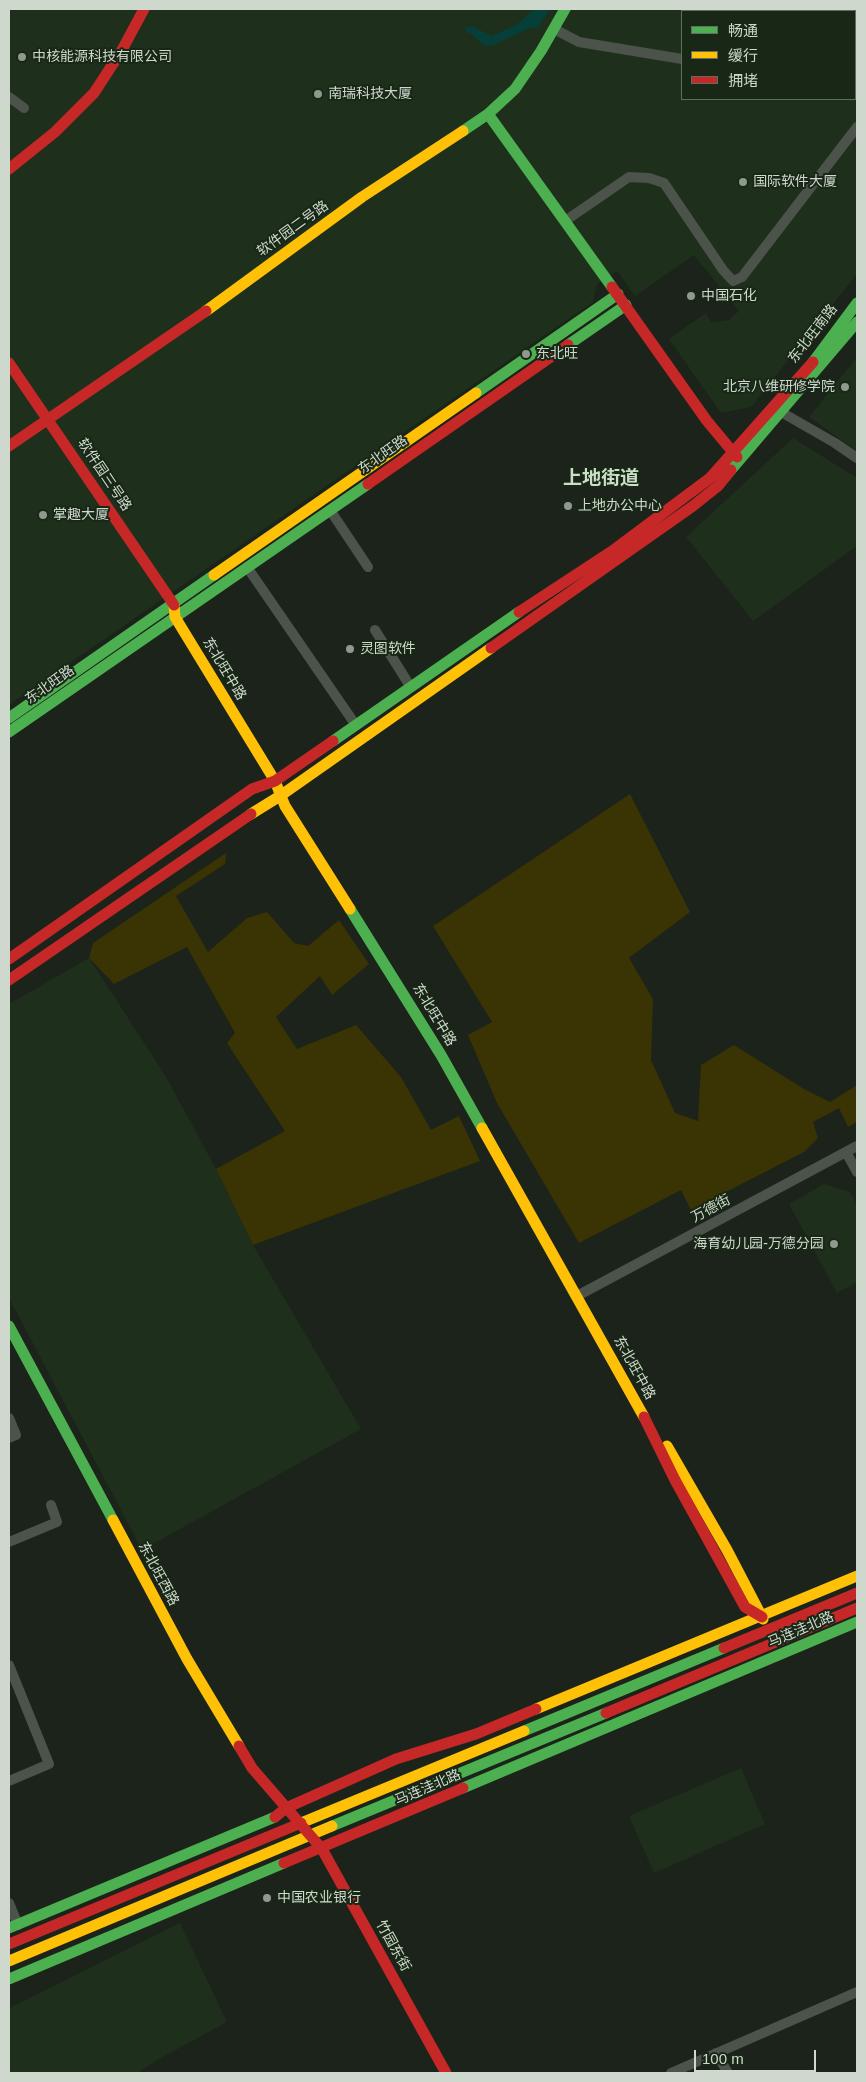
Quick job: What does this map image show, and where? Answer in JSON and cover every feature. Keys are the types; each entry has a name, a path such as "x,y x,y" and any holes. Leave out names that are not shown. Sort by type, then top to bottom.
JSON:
{"street":[{"path":"9,169 55,132 94,93 122,50 144,9"},
{"name":"软件园二号路","path":"9,446 186,326 362,197 488,114 515,88 565,9"},
{"path":"554,29 579,42 681,59"},
{"path":"9,97 24,108"},
{"path":"9,980 249,815 280,796 693,506 718,486 740,460 707,421 488,114"},
{"path":"565,221 629,177 649,178 664,183 723,270 733,281 742,277 857,127"},
{"name":"东北旺路","path":"9,718 174,605 618,294"},
{"name":"东北旺南路","path":"732,451 816,358 857,303"},
{"name":"东北旺路","path":"9,732 626,305"},
{"name":"东北旺南路","path":"740,460 857,322"},
{"name":"软件园三号路","path":"9,363 174,605"},
{"path":"781,412 857,458"},
{"path":"9,960 252,789 275,781 410,686 615,549 710,478 732,451"},
{"path":"330,510 368,567"},
{"path":"247,567 355,724"},
{"path":"174,605 175,617"},
{"name":"东北旺中路","path":"175,617 275,781 285,806 431,1037 655,1436 661,1438 685,1475 756,1602 775,1642"},
{"path":"375,630 410,686"},
{"name":"万德街","path":"577,1296 857,1146"},
{"path":"846,1152 857,1172"},
{"name":"东北旺西路","path":"9,1326 187,1659 252,1768 312,1835"},
{"path":"9,1418 16,1435 9,1438"},
{"path":"9,1542 57,1522 51,1505"},
{"name":"马连洼北路","path":"13,1927 273,1818 286,1808 396,1760 476,1734 857,1576"},
{"name":"马连洼北路","path":"9,1944 857,1593"},
{"name":"马连洼北路","path":"9,1961 857,1608"},
{"path":"828,1620 857,1616"},
{"name":"马连洼北路","path":"9,1979 322,1849 857,1622"},
{"path":"9,1665 49,1764 9,1781"},
{"path":"436,1767 476,1734"},
{"name":"竹园东街","path":"312,1835 322,1849 446,2073"},
{"path":"196,1850 242,1848"},
{"path":"9,1903 13,1927"},
{"path":"671,2073 857,1992"},
{"path":"716,2053 728,2073"}],"shaded area":[{"path":"9,9 857,9 857,274 751,407 721,413 669,339 706,313 711,322 729,320 739,311 694,255 635,296 617,271 597,284 593,302 9,705"},
{"name":"北京八维研修学院","path":"857,357 857,451 809,417"},
{"path":"793,438 857,478 857,546 753,621 686,537"},
{"path":"630,794 690,912 629,958 653,999 651,1060 675,1113 698,1121 701,1065 734,1045 804,1089 830,1102 857,1085 857,1122 848,1127 839,1108 813,1122 818,1138 804,1152 691,1210 681,1190 579,1243 497,1103 468,1035 492,1022 433,926"},
{"path":"226,853 225,864 176,896 208,952 247,918 267,912 294,943 308,946 339,920 369,964 332,995 320,976 276,1017 297,1049 356,1025 401,1077 431,1130 459,1116 480,1161 253,1245 216,1169 285,1131 227,1043 235,1033 187,947 114,984 89,958 93,943"},
{"path":"89,958 165,1075 216,1169 253,1245 361,1429 142,1550 9,1298 9,1004"},
{"name":"海育幼儿园-万德分园","path":"824,1184 850,1192 857,1205 857,1282 837,1293 789,1204"},
{"path":"741,1768 765,1824 654,1873 629,1816"},
{"path":"180,1923 227,2022 157,2060 140,2071 141,2073 9,2073 9,2008"}],"water":[{"path":"535,9 550,9 538,27 527,29 492,46 483,45 472,34 466,32 466,27 474,27 492,36 516,25"}],"traffic: fast":[{"path":"463,131 488,114 515,89 541,51 565,9"},
{"path":"488,114 612,287"},
{"path":"476,393 618,294"},
{"path":"813,362 857,303"},
{"path":"568,345 626,305"},
{"path":"731,470 857,322"},
{"path":"9,732 368,484"},
{"path":"9,718 214,575"},
{"path":"333,741 519,612"},
{"path":"350,909 441,1055 482,1128"},
{"path":"9,1326 113,1520"},
{"path":"463,1788 857,1622"},
{"path":"524,1731 724,1648"},
{"path":"332,1826 606,1713"},
{"path":"9,1928 275,1817"},
{"path":"9,1979 284,1863"}],"traffic: slow":[{"path":"206,311 362,197 463,131"},
{"path":"214,575 476,393"},
{"path":"174,605 175,617 275,781 285,806 350,909"},
{"path":"251,814 280,796 491,648"},
{"path":"482,1128 644,1417"},
{"path":"667,1446 727,1550 763,1619"},
{"path":"113,1520 187,1659 239,1746"},
{"path":"536,1709 857,1576"},
{"path":"301,1823 524,1731"},
{"path":"9,1961 332,1826"}],"traffic: jam":[{"path":"9,169 55,132 94,93 122,50 144,9"},
{"path":"612,287 707,421 737,457"},
{"path":"9,446 206,311"},
{"path":"368,484 568,345"},
{"path":"519,612 615,549 710,478 813,362"},
{"path":"9,363 174,605"},
{"path":"491,648 693,506 718,486 731,470"},
{"path":"9,959 252,789 275,781 333,741"},
{"path":"9,980 251,814"},
{"path":"644,1417 675,1480 745,1607 762,1617"},
{"path":"724,1648 857,1593"},
{"path":"606,1713 857,1608"},
{"path":"275,1817 286,1808 396,1759 476,1734 536,1709"},
{"path":"239,1746 252,1768 322,1849 446,2073"},
{"path":"284,1863 463,1788"},
{"path":"9,1944 301,1823"}],"place":[{"name":"中核能源科技有限公司","path":"22,57"},
{"name":"南瑞科技大厦","path":"318,94"},
{"name":"国际软件大厦","path":"743,182"},
{"name":"中国石化","path":"691,296"},
{"name":"东北旺","path":"526,354"},
{"name":"北京八维研修学院","path":"845,387"},
{"name":"上地办公中心","path":"568,506"},
{"name":"掌趣大厦","path":"43,515"},
{"name":"灵图软件","path":"350,649"},
{"name":"海育幼儿园-万德分园","path":"834,1244"},
{"name":"中国农业银行","path":"267,1898"}],"district":[{"name":"上地街道","path":"601,479"}]}
